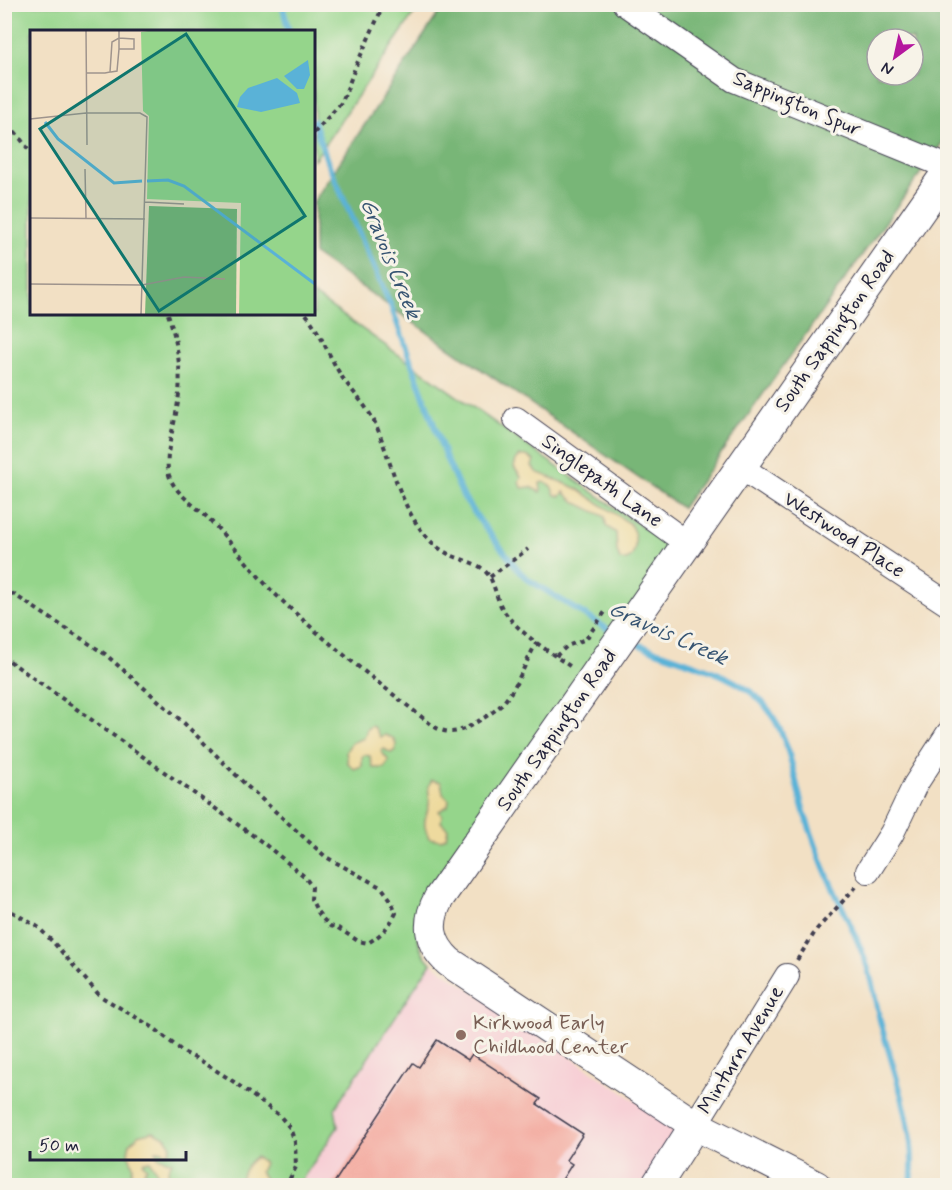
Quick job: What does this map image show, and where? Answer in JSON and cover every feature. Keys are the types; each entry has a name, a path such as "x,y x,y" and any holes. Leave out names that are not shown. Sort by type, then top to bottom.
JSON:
{"street":[{"name":"Sappington Spur","path":"625,4 734,80 948,169"},
{"name":"South Sappington Road","path":"816,1185 695,1125 449,962 441,954 431,935 431,916 439,898 592,681 601,644 634,620 948,169"},
{"name":"Singlepath Lane","path":"516,419 688,544"},
{"name":"Westwood Place","path":"740,467 948,604"},
{"path":"868,871 892,833 915,785 948,734"},
{"name":"Minturn Avenue","path":"695,1125 787,976"},
{"path":"656,1185 695,1125"}],"path":[{"path":"315,132 342,102 384,4"},
{"path":"4,117 30,150"},
{"path":"168,315 174,331 180,365 178,405 168,471 173,484 208,518 271,590 328,643 433,726 443,732 451,733 465,729 502,705 537,642"},
{"path":"307,315 343,378 357,394 375,423 397,484 423,533 441,550 478,566 489,577 503,609 522,630 592,681"},
{"path":"489,577 528,549"},
{"path":"4,588 105,654 184,723 248,787 326,857 382,888 391,900 396,913 391,924 379,937 368,943 358,941 338,928 330,926 316,911 311,899 312,888 304,876 262,842 4,657"},
{"path":"556,656 562,649 581,642 601,644 604,612"},
{"path":"787,976 818,929 852,894"},
{"path":"4,907 38,927 100,996 154,1029 183,1052 226,1077 280,1116 290,1128 295,1142 296,1167 286,1185"}],"shaded area":[{"name":"Kirkwood Early Childhood Center","path":"431,963 667,1122 674,1132 646,1185 298,1186 338,1127 335,1108"}],"green space":[{"path":"5,5 420,5 315,159 315,30 30,30 30,315 315,315 315,296 672,548 418,925 420,945 424,955 431,963 335,1108 338,1127 298,1185 5,1186"},
{"path":"444,5 947,5 947,136 682,508 315,255 315,199"}],"sand":[{"path":"520,456 528,456 534,461 532,466 536,472 576,488 629,523 635,540 631,557 620,560 616,533 606,526 605,517 578,504 564,492 561,496 555,495 551,486 544,482 540,483 540,492 530,487 522,488 519,483 521,477 514,467"},
{"path":"371,726 375,728 380,737 385,735 393,738 396,744 395,750 391,753 384,749 381,751 389,761 384,768 373,768 370,756 364,755 362,766 354,769 348,763 346,752 351,743 364,738 367,729"},
{"path":"432,780 441,782 443,794 449,800 448,806 439,811 442,816 441,822 448,829 446,837 441,840 429,838 425,827 429,786"},
{"path":"153,1131 165,1137 171,1146 168,1153 156,1151 158,1157 172,1162 168,1170 169,1175 164,1181 160,1180 150,1161 144,1161 143,1164 147,1168 144,1171 150,1177 150,1181 144,1185 136,1184 131,1177 133,1166 128,1153 130,1143 139,1135"},
{"path":"256,1157 264,1163 260,1172 265,1179 263,1185 242,1185 245,1170"}],"building":[{"name":"Kirkwood Early Childhood Center","path":"437,1040 468,1060 472,1054 541,1099 537,1104 583,1134 566,1160 572,1164 558,1186 332,1186 413,1063 419,1067"}],"waterway":[{"name":"Gravois Creek","path":"282,4 288,30"},
{"name":"Gravois Creek","path":"315,124 327,161 391,306 446,458 463,496 521,573 614,633"},
{"name":"Gravois Creek","path":"628,640 700,666 736,682 763,703 773,716 786,745 802,806 820,856 868,969 909,1128 911,1186"}],"place":[{"name":"Kirkwood Early Childhood Center","path":"461,1035"}]}
